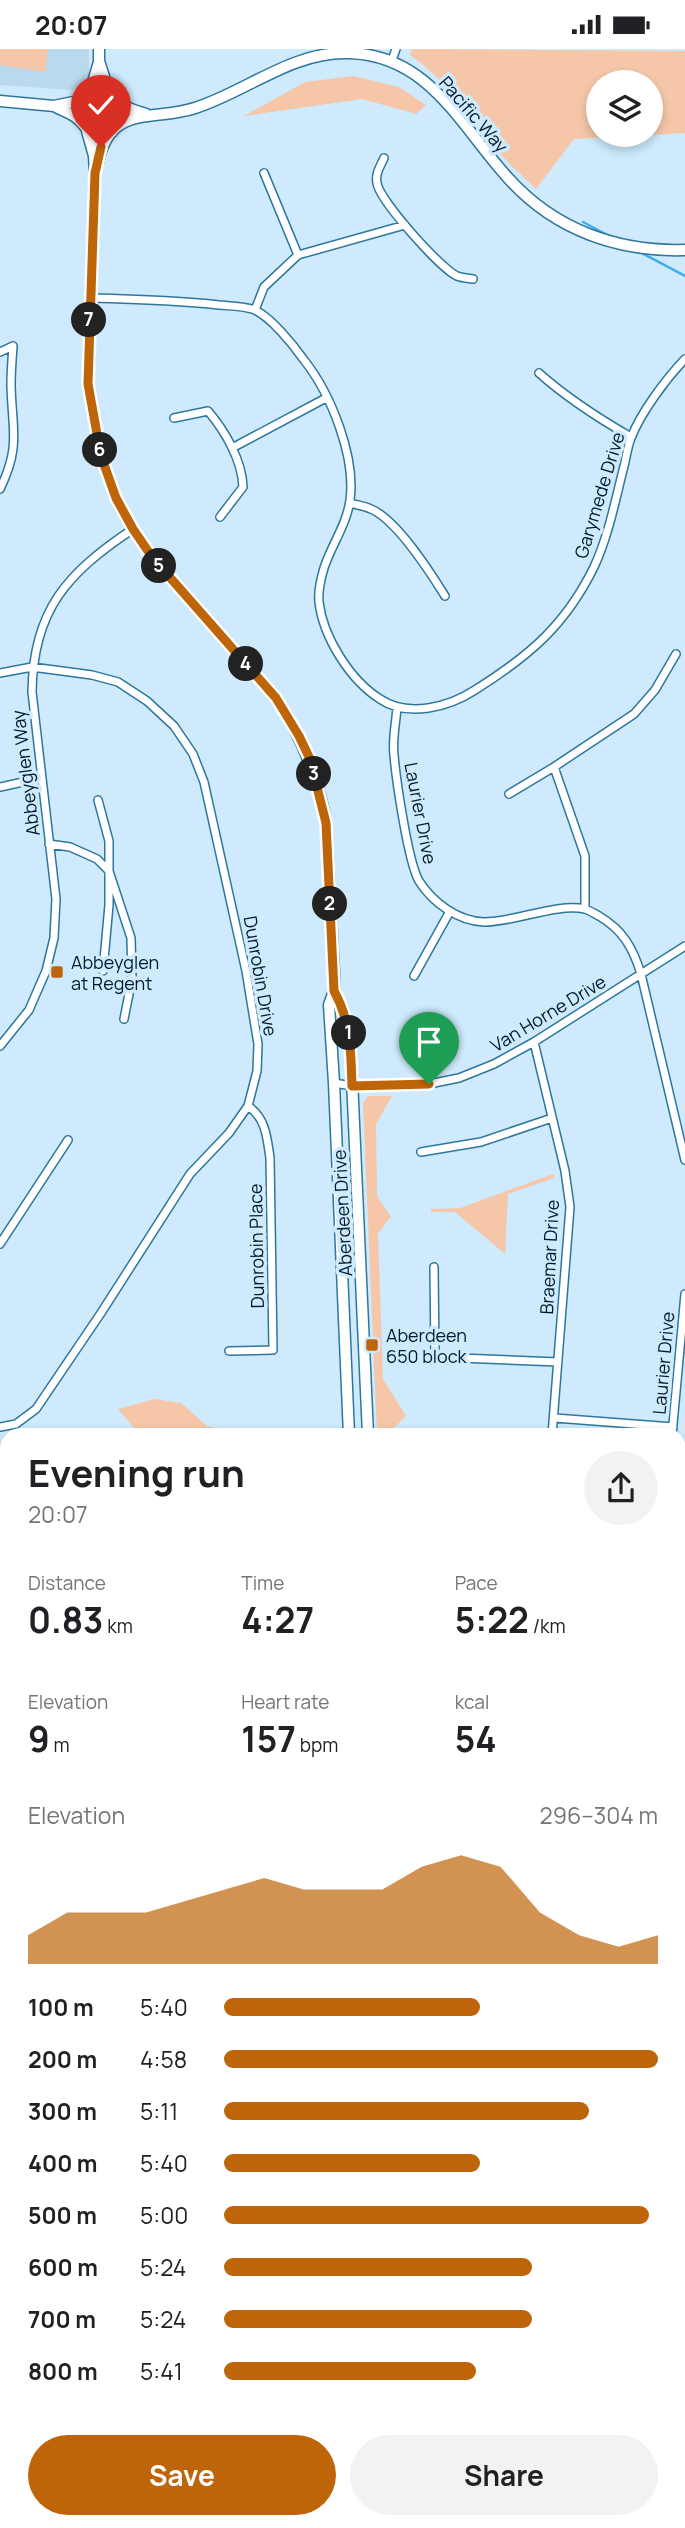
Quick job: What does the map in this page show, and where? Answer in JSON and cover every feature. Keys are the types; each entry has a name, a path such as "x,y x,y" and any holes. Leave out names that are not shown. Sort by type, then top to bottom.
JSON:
{"main road":[{"path":"80,120 80,106 86,98 99,61 99,49"},
{"name":"Pacific Way","path":"87,131 100,135 147,114 171,114 196,108 287,66 315,57 348,53 392,60 428,84 454,109 510,180 539,207 577,230 623,246 652,251 685,250"},
{"path":"99,61 122,113 116,129"},
{"path":"0,100 54,106 96,93 113,97 124,106 147,114"},
{"path":"54,106 80,120 87,131"},
{"name":"Aberdeen Drive","path":"95,173 101,147 116,129"},
{"name":"Aberdeen Drive","path":"87,131 94,156 95,173 88,384 101,456 116,498 152,557 276,698 310,759 326,823 334,991 329,1005 348,1428"},
{"name":"Aberdeen Drive","path":"334,991 342,1005 349,1030 368,1428"}],"street":[{"path":"392,60 396,49"},
{"path":"384,158 376,174 381,197 452,272 473,279"},
{"path":"264,173 298,255"},
{"path":"90,298 182,300 255,310 264,286 298,255 405,225"},
{"name":"Garymede Drive","path":"255,310 285,335 311,368 344,435 351,471 350,503 323,570 319,600 324,625 359,683 380,700 397,707 433,708 463,698 503,673 542,642 571,608 594,565 613,510 631,437 666,380 685,359"},
{"path":"0,352 12,346 11,385 15,441 10,469 0,489"},
{"path":"540,373 582,409 631,437"},
{"path":"232,448 326,398"},
{"path":"174,418 208,411 219,424 232,448 243,475 243,487 220,517"},
{"path":"350,503 371,508 386,519 398,531 445,596"},
{"name":"Abbeyglen Way","path":"0,1047 29,1010 46,971 54,938 56,899 32,692 36,644 50,608 69,580 96,554 133,529"},
{"path":"509,794 634,714 655,690 676,654"},
{"name":"Dunrobin Drive","path":"0,673 32,667 92,675 118,682 147,701 174,726 193,754 204,782 246,971 258,1044 257,1073 248,1106 229,1133 190,1174 36,1409 16,1424 0,1427"},
{"name":"Laurier Drive","path":"397,707 393,754 410,857 419,880 449,913"},
{"path":"554,767 585,856 585,909"},
{"path":"0,787 41,778"},
{"path":"98,800 109,841 103,971"},
{"name":"Abbeyglen Way","path":"49,844 70,847 97,859 109,871"},
{"path":"109,871 131,937 132,979 124,1019"},
{"path":"414,976 449,913 482,922 506,921 552,910 585,909 610,923 634,951 642,974 685,1160"},
{"name":"Van Horne Drive","path":"334,1083 352,1086 429,1084 459,1078 494,1064 534,1042 685,946"},
{"name":"Braemar Drive","path":"534,1042 565,1171 570,1207 553,1428"},
{"name":"Dunrobin Place","path":"229,1351 272,1350 270,1158 267,1136 259,1113 248,1106"},
{"path":"421,1152 481,1142 552,1118"},
{"path":"0,1244 68,1140"},
{"path":"434,1267 435,1357 558,1362"},
{"name":"Laurier Drive","path":"673,1428 685,1294"},
{"path":"555,1418 646,1428"}],"shaded area":[{"path":"0,49 89,49 89,74 73,90 0,85"},
{"path":"0,49 48,49 45,72 0,65"},
{"path":"412,49 685,51 685,133 663,134 663,70 586,70 586,138 574,139 536,189 505,159 439,79 410,55"},
{"path":"353,76 399,87 426,105 416,114 362,99 244,116 305,82"},
{"path":"99,103 106,106 109,113 106,120 99,123 92,120 89,113 92,106"},
{"path":"368,1096 392,1096 376,1124 377,1196 391,1217 378,1233 383,1379 406,1416 394,1428 377,1428 363,1103"},
{"path":"553,1174 554,1178 508,1194 505,1254 455,1212 431,1212 431,1209 460,1208"},
{"path":"155,1399 181,1403 207,1426 216,1428 134,1428 118,1409"}],"waterway":[{"path":"583,222 611,237"},
{"path":"638,251 685,276"}],"place":[{"name":"Abbeyglen at Regent","path":"57,972"},
{"name":"Aberdeen 650 block","path":"372,1345"}],"route":[{"path":"101,147 95,173 88,384 101,456 116,498 152,557 276,698 310,759 326,823 334,991 342,1005 349,1030 352,1086 429,1084"}]}
